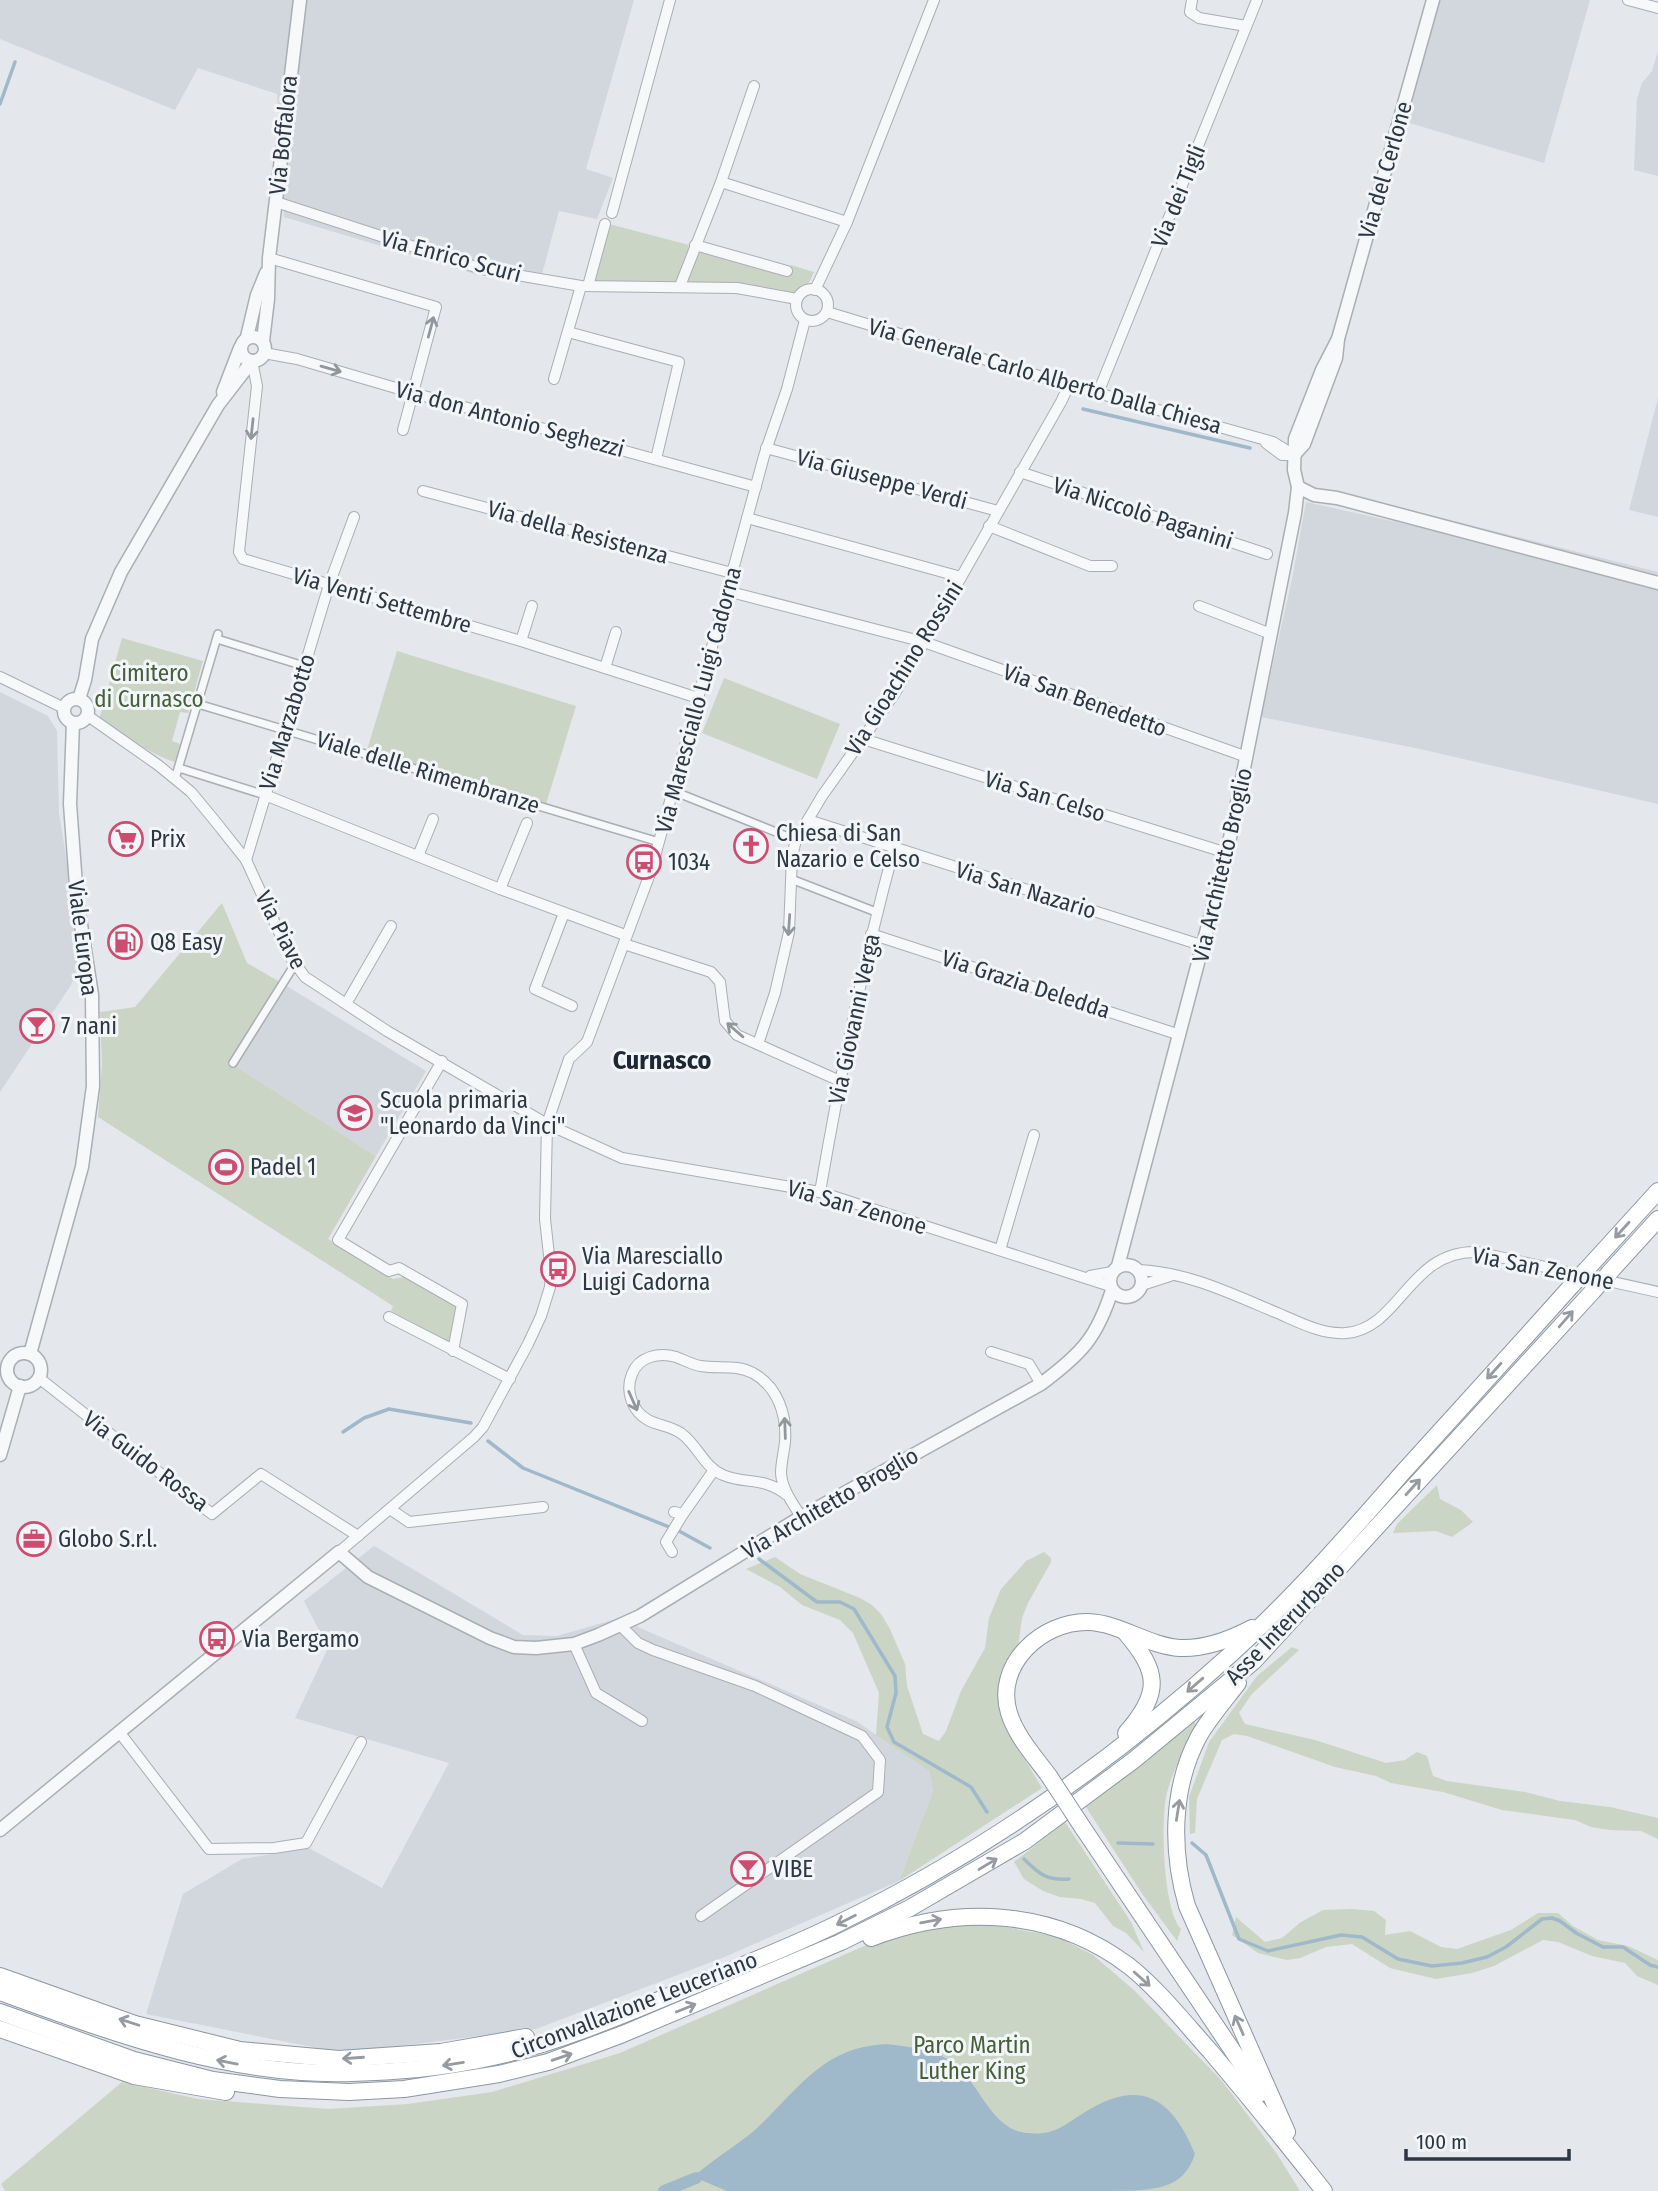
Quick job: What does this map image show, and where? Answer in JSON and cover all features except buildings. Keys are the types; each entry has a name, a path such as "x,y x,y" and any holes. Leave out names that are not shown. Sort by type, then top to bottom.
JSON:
{"highway":[{"name":"Asse Interurbano","path":"1103,1760 1200,1681 1264,1623 1658,1191"},
{"name":"Asse Interurbano","path":"842,1942 910,1908 1025,1841 1133,1760 1254,1661 1658,1219"},
{"path":"1264,1623 1215,1643 1181,1648 1087,1622 1050,1630 1032,1641 1016,1663 1007,1690 1008,1711 1019,1735 1325,2191"},
{"path":"1103,1760 1136,1723 1151,1698 1151,1672 1147,1661 1123,1630"},
{"path":"1254,1661 1199,1737 1194,1749 1183,1782 1175,1829 1175,1852 1187,1906 1287,2132"},
{"name":"Circonvallazione Leuceriano","path":"0,1992 141,2042 256,2067 351,2073 438,2067 476,2061 551,2041 590,2027 840,1923 959,1857 1103,1760"},
{"path":"842,1942 858,1942 900,1927 966,1915 1037,1923 1099,1947 1128,1966 1168,2004 1246,2092 1325,2191"},
{"name":"Circonvallazione Leuceriano","path":"0,2011 134,2060 213,2080 280,2089 349,2092 404,2089 499,2074 548,2062 623,2034 842,1942"},
{"path":"0,1976 135,2024 240,2050 290,2055 339,2059 441,2052 513,2041 561,2028 590,2027"},
{"path":"0,2029 135,2076 210,2090 317,2100 349,2092"}],"street":[{"name":"Via Boffalora","path":"263,347 268,299 268,263 300,0"},
{"path":"612,213 670,0"},
{"path":"815,290 846,222 934,0"},
{"path":"1192,0 1189,12 1199,18 1246,26"},
{"name":"Via dei Tigli","path":"1098,393 1257,0"},
{"name":"Via del Cerlone","path":"1294,455 1295,439 1311,395 1338,339 1433,0"},
{"path":"1628,0 1658,8"},
{"path":"680,286 721,182 754,86"},
{"path":"721,182 846,222"},
{"name":"Via Enrico Scuri","path":"276,202 482,269 584,286 737,288 797,299"},
{"path":"554,379 605,224"},
{"path":"695,245 787,271"},
{"name":"Via Boffalora","path":"244,342 268,263"},
{"path":"268,263 436,307 403,430"},
{"path":"815,290 827,300 827,312 816,321 805,320 796,309 797,299 804,292 815,290"},
{"name":"Via Generale Carlo Alberto Dalla Chiesa","path":"827,312 1281,445 1294,455"},
{"name":"Via Maresciallo Luigi Cadorna","path":"390,1509 483,1427 541,1316 550,1287 551,1273 545,1219 547,1124 569,1059 587,1042 651,871 766,448 787,389 805,320"},
{"path":"568,332 679,362 656,459"},
{"path":"79,699 92,639 104,606 218,405 252,361 259,359 263,347 256,336 244,342 218,405"},
{"path":"244,342 245,358 252,361"},
{"name":"Via don Antonio Seghezzi","path":"263,347 413,393 756,487"},
{"name":"Via Venti Settembre","path":"252,361 257,386 239,552 243,559 521,641 698,698"},
{"name":"Via Gioachino Rossini","path":"758,1044 775,993 789,932 792,856 796,840 895,692 1069,385"},
{"name":"Via Giuseppe Verdi","path":"766,448 998,511"},
{"path":"1294,455 1298,487 1314,495 1337,498 1658,583"},
{"name":"Via Niccolò Paganini","path":"1020,472 1267,554"},
{"name":"Via Architetto Broglio","path":"1115,1269 1127,1238 1227,853 1298,487"},
{"name":"Via della Resistenza","path":"423,491 732,573"},
{"name":"Via Marzabotto","path":"246,860 329,585 354,517"},
{"path":"747,518 961,577"},
{"path":"989,526 1090,566 1112,566"},
{"name":"Via San Benedetto","path":"727,591 924,642 1247,758"},
{"path":"521,641 532,606"},
{"path":"1199,606 1271,634"},
{"path":"605,668 616,632"},
{"path":"175,779 218,636 304,666"},
{"path":"0,677 64,708"},
{"path":"79,699 87,705 88,716 83,722 73,723 66,719 64,708 68,702 79,699"},
{"name":"Viale delle Rimembranze","path":"198,704 659,842"},
{"name":"Via Piave","path":"88,716 175,779 215,821 246,860 295,964 305,977 387,1031 547,1124"},
{"name":"Viale Europa","path":"30,1354 82,1167 93,1086 92,995 77,900 69,804 73,723"},
{"name":"Via San Celso","path":"863,739 1227,853"},
{"path":"179,768 265,795 711,972 720,982 725,1021 737,1035 840,1081"},
{"path":"673,791 796,840"},
{"path":"418,856 433,819"},
{"name":"Via San Nazario","path":"808,820 1204,946"},
{"path":"500,889 527,823"},
{"name":"Via Giovanni Verga","path":"820,1192 871,934 894,849"},
{"path":"791,879 876,912"},
{"path":"564,913 535,989 572,1006"},
{"path":"346,1004 391,926"},
{"name":"Via Grazia Deledda","path":"871,934 1180,1035"},
{"path":"233,1063 295,964"},
{"path":"442,1061 338,1240 389,1271 399,1268 462,1304 453,1351"},
{"name":"Via San Zenone","path":"547,1124 622,1158 820,1192 1086,1277 1111,1288"},
{"path":"1000,1250 1034,1135"},
{"name":"Via Architetto Broglio","path":"1127,1238 1136,1268"},
{"name":"Via San Zenone","path":"1136,1268 1174,1274 1211,1286 1321,1331 1347,1333 1366,1327 1381,1316 1438,1260 1464,1252 1477,1252 1658,1292"},
{"path":"1142,1285 1136,1268 1128,1264 1115,1269 1109,1279 1111,1288 1125,1297 1135,1294 1142,1285 1174,1274"},
{"name":"Via San Zenone","path":"1086,1277 1115,1269"},
{"name":"Via Architetto Broglio","path":"1103,1319 1111,1288"},
{"name":"Via Architetto Broglio","path":"339,1552 368,1577 490,1638 514,1647 574,1644 640,1616 801,1517 1041,1384 1076,1355 1091,1339 1103,1319 1125,1297"},
{"path":"389,1317 510,1379"},
{"path":"991,1352 1029,1364 1041,1384"},
{"path":"30,1354 37,1359 40,1366 39,1378 31,1386 15,1384 8,1375 9,1364 15,1356 30,1354"},
{"path":"787,1495 768,1483 738,1479 714,1470 684,1435 673,1428 648,1420 638,1412 628,1389 632,1373 640,1362 665,1354 694,1365 741,1369 764,1381 784,1415 785,1441 781,1473 787,1495 801,1517"},
{"name":"Via Guido Rossa","path":"39,1378 212,1514 261,1474 358,1536"},
{"path":"0,1455 20,1386"},
{"path":"672,1552 666,1542 678,1513 714,1470"},
{"path":"0,1830 390,1509 409,1522 543,1507"},
{"path":"621,1626 638,1643 653,1650 755,1686 862,1736 880,1760 878,1792 701,1916"},
{"path":"574,1644 596,1693 642,1721"},
{"path":"120,1733 209,1849 274,1848 306,1843 361,1742"}],"shaded area":[{"path":"0,0 634,0 586,169 613,178 597,219 559,211 539,285 475,274 284,217 277,94 198,68 175,110 0,39"},
{"path":"1438,0 1590,0 1544,163 1403,121"},
{"path":"1658,51 1658,176 1634,170 1637,99 1642,83 1652,71"},
{"path":"1658,398 1658,517 1629,510"},
{"path":"1306,502 1419,527 1426,514 1658,572 1658,804 1420,749 1261,717"},
{"path":"0,692 48,716 57,731 59,813 83,961 71,985 0,1092"},
{"name":"Scuola primaria \"Leonardo da Vinci\"","path":"285,985 426,1071 376,1156 237,1067"},
{"path":"374,1546 523,1635 557,1636 623,1617 640,1628 856,1721 929,1771 933,1791 899,1881 722,1958 536,2029 343,2053 146,2014 183,1894 242,1859 309,1848 382,1888 449,1763 295,1718 328,1648 304,1601"}],"green space":[{"path":"609,224 689,245 688,249 787,275 791,265 814,272 808,285 797,292 784,293 741,284 592,281"},
{"name":"Cimitero di Curnasco","path":"122,638 203,661 188,713 180,712 172,741 180,744 175,762 154,753 99,720"},
{"path":"397,651 576,706 546,804 367,750"},
{"path":"724,678 840,724 817,779 702,733"},
{"path":"222,903 247,963 285,985 237,1067 376,1156 328,1239 393,1279 404,1277 457,1306 451,1343 391,1311 393,1306 98,1117 102,1064 100,1012 135,1007"},
{"path":"1437,1485 1440,1499 1461,1510 1473,1522 1452,1537 1436,1531 1393,1533 1397,1524"},
{"path":"1044,1552 1051,1558 1051,1562 1022,1618 1018,1647 1000,1688 998,1701 1009,1733 1042,1788 899,1881 933,1791 929,1771 876,1735 879,1693 853,1633 840,1620 802,1605 780,1587 746,1569 775,1557 800,1574 872,1605 890,1629 905,1664 907,1686 923,1734 939,1741 946,1731 961,1691 985,1648 989,1618 1001,1589 1026,1561"},
{"path":"1292,1647 1299,1650 1251,1695 1239,1713 1245,1724 1315,1740 1386,1763 1405,1760 1417,1752 1427,1756 1433,1776 1447,1781 1525,1792 1560,1801 1610,1807 1658,1818 1658,1839 1641,1831 1610,1830 1591,1827 1575,1820 1502,1810 1443,1792 1391,1783 1376,1776 1335,1767 1247,1736 1234,1734 1222,1740 1197,1799 1195,1833 1190,1834 1189,1797 1209,1742 1257,1676"},
{"path":"1194,1721 1197,1727 1171,1779 1164,1810 1167,1886 1170,1904 1181,1929 1177,1941 1143,1895 1086,1807"},
{"path":"1065,1822 1131,1922 1144,1952 1126,1933 1113,1926 1095,1903 1060,1897 1043,1891 1024,1879 1014,1862"},
{"path":"1323,1910 1374,1911 1386,1920 1385,1935 1410,1931 1441,1947 1457,1949 1511,1930 1538,1913 1558,1913 1573,1926 1598,1940 1628,1946 1658,1960 1658,1985 1637,1976 1625,1963 1592,1956 1558,1942 1543,1940 1494,1966 1436,1979 1390,1968 1352,1944 1326,1947 1300,1958 1287,1960 1258,1953 1232,1935 1236,1917 1265,1942 1282,1938 1301,1922"},
{"name":"Parco Martin Luther King","path":"990,1924 1058,1937 1093,1955 1135,1991 1222,2081 1277,2154 1300,2191 5,2191 1,2184 122,2082 198,2099 328,2109 408,2104 492,2092 620,2053 887,1936 938,1927"}],"water":[{"path":"886,2044 923,2050 949,2060 965,2074 995,2115 1015,2130 1045,2133 1065,2125 1105,2101 1138,2095 1165,2107 1176,2119 1195,2154 1190,2166 1174,2182 1154,2189 1128,2191 727,2191 696,2178 699,2172 755,2130 798,2086 828,2062 864,2047"}],"waterway":[{"path":"0,104 15,62"},
{"path":"1083,409 1250,448"},
{"path":"343,1432 364,1418 389,1409 471,1423"},
{"path":"488,1441 523,1468 679,1531 710,1548"},
{"path":"759,1559 817,1602 840,1602 854,1609 895,1676 896,1693 887,1727 894,1742 971,1787 987,1812"},
{"path":"1118,1843 1153,1844"},
{"path":"1192,1843 1206,1855 1239,1939 1268,1951 1341,1935 1362,1937 1398,1959 1432,1966 1462,1963 1487,1957 1506,1947 1542,1919 1552,1918 1603,1947 1623,1947 1650,1965 1658,1967"},
{"path":"1024,1859 1044,1875 1055,1879 1069,1879"},
{"path":"664,2191 696,2178"}],"place":[{"name":"Prix","path":"126,839"},
{"name":"Chiesa di San Nazario e Celso","path":"751,846"},
{"name":"1034","path":"644,862"},
{"name":"Q8 Easy","path":"125,942"},
{"name":"7 nani","path":"37,1026"},
{"name":"Scuola primaria \"Leonardo da Vinci\"","path":"355,1113"},
{"name":"Padel 1","path":"226,1167"},
{"name":"Via Maresciallo Luigi Cadorna","path":"558,1269"},
{"name":"Globo S.r.l.","path":"34,1539"},
{"name":"Via Bergamo","path":"217,1639"},
{"name":"VIBE","path":"748,1869"}],"district":[{"name":"Curnasco","path":"662,1060"}]}
